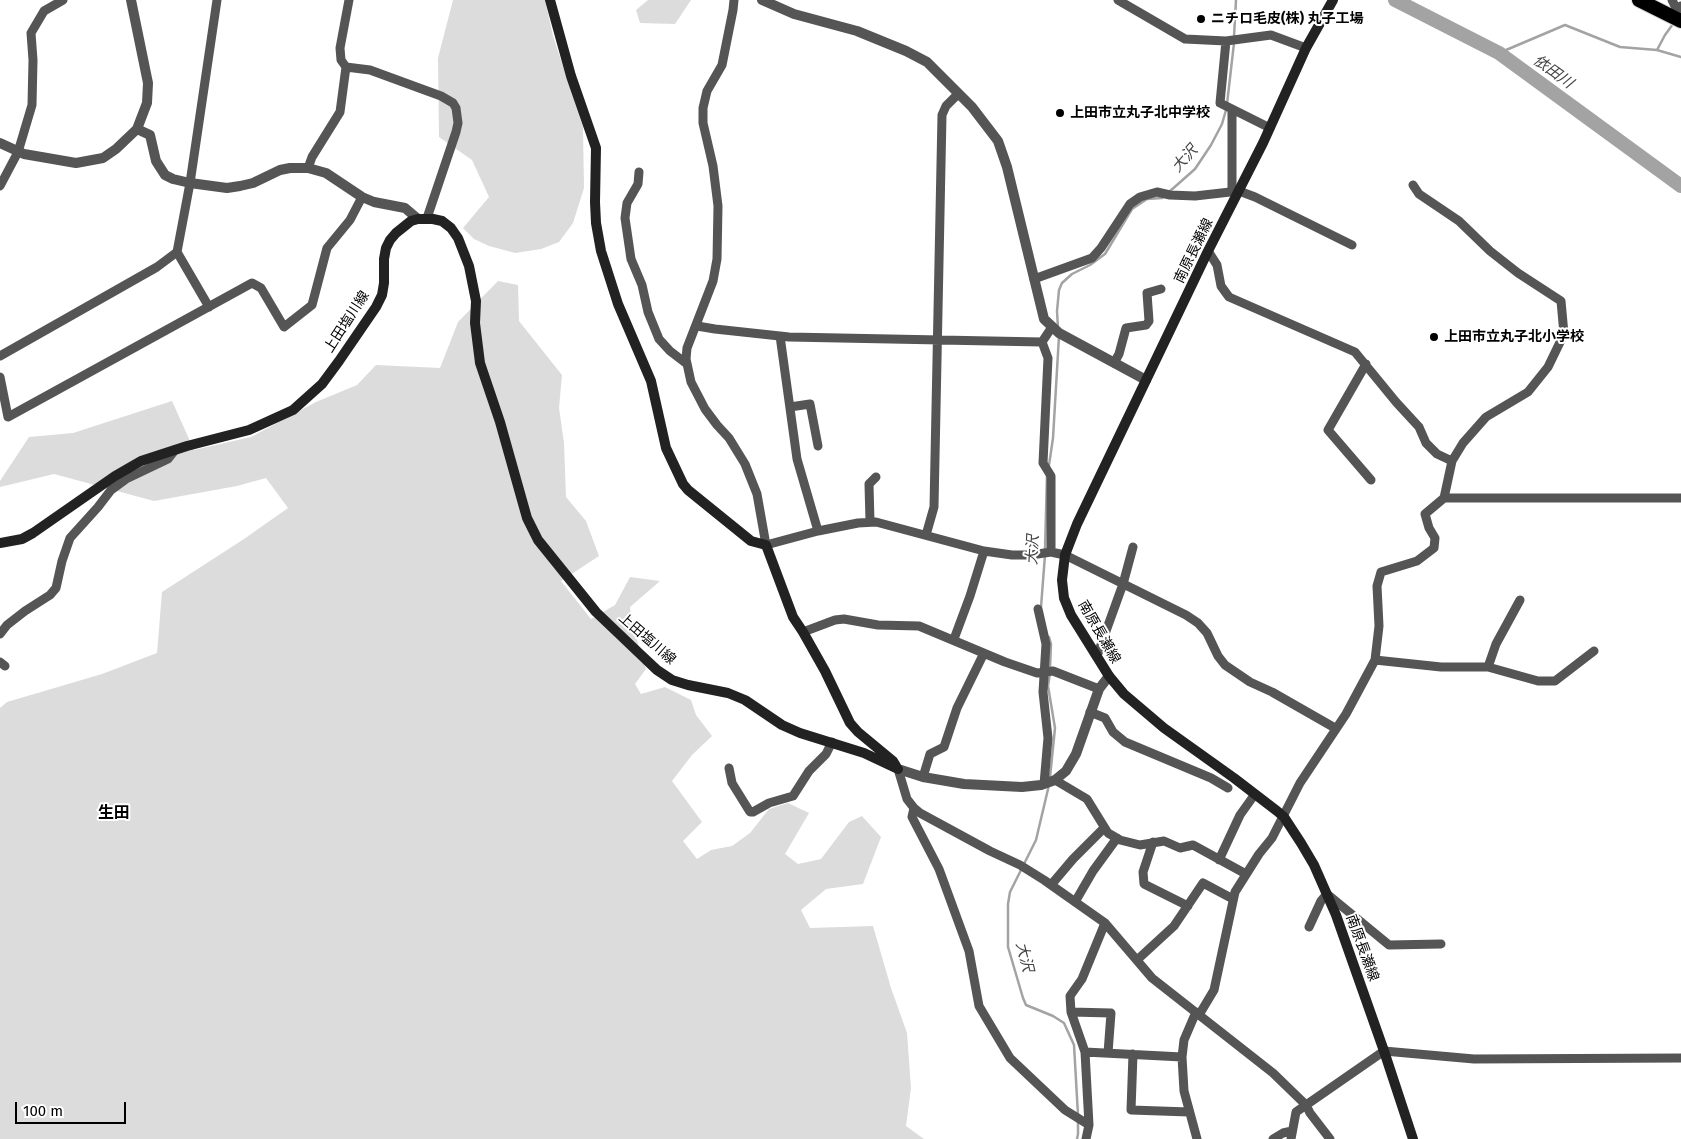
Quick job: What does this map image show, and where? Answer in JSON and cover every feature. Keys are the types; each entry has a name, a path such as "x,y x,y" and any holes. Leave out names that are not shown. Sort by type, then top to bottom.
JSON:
{"highway":[{"path":"1640,0 1678,13"}],"main road":[{"path":"550,0 571,76 596,148 596,223 601,251 618,304 650,381 666,448 688,490 751,541 766,545 792,617 803,632 840,699 850,724 893,761 898,769"},
{"name":"南原長瀬線","path":"1333,0 1306,48 1270,128 1235,191 1071,538 1065,555 1062,580 1064,598 1071,615 1109,676 1124,694 1164,728 1284,817 1301,843 1314,865 1327,894 1384,1051 1413,1139"},
{"name":"上田塩川線","path":"0,543 22,539 129,467 141,461 257,426 293,410 322,384 376,307 382,295 384,259 390,240 404,226 423,219 434,218 451,228 458,238 469,266 476,301 475,323 480,364 500,422 527,518 538,540 596,612 657,670 672,680 728,693 746,700 782,725 800,733 864,752 898,769"}],"street":[{"path":"0,186 18,152 32,105 33,60 31,33 44,11 63,0"},
{"path":"0,142 18,152 76,163 102,158 116,149 138,129 147,103 148,83 130,0"},
{"path":"209,307 177,252 190,183 217,0"},
{"path":"308,168 312,157 340,112 346,67 341,60 340,48 349,0"},
{"path":"734,0 722,65 707,91 703,108 703,123 713,166 718,206 717,259 713,281 687,348 686,359 691,382 705,409 717,426 729,438 745,464 757,494 766,545 818,531 858,523 876,522 984,551 1021,555 1051,552 1065,555 1186,615 1207,632 1218,656 1225,664 1250,682 1272,692 1335,728"},
{"path":"762,0 794,14 857,31 906,51 927,62 972,107 998,140 1007,167 1044,319 1059,333 1146,380"},
{"path":"1118,0 1186,39 1226,41 1271,35 1306,48"},
{"path":"1672,0 1678,13"},
{"path":"1226,41 1220,103 1270,128"},
{"path":"138,129 150,135 156,161 165,175 173,179 227,188 253,183 280,170 308,168 326,173 362,197 374,202 405,208 423,219 456,132 458,123 456,108 453,103 441,96 370,70 346,67"},
{"path":"926,535 934,507 942,115 946,106 958,94"},
{"path":"1232,110 1235,191"},
{"path":"640,172 638,184 627,204 625,218 631,259 642,285 648,312 659,339 670,351 687,364"},
{"path":"1197,1139 1184,1091 1182,1057 1184,1040 1197,1014 1214,990 1235,892 1272,838 1300,783 1346,714 1376,660 1380,626 1377,586 1380,572 1416,561 1434,548 1434,538 1425,514 1444,498 1452,461 1463,443 1486,417 1528,392 1548,367 1564,334 1561,301 1518,273 1490,251 1459,221 1419,194 1413,185"},
{"path":"1034,279 1092,258 1101,248 1130,204 1140,197 1156,192 1170,195 1195,196 1235,191 1255,197 1352,245"},
{"path":"0,377 8,417 252,283 261,288 284,328 312,305 328,248 350,220 362,197"},
{"path":"1208,251 1217,266 1221,286 1228,297 1355,352 1419,427 1426,443 1437,454 1452,461"},
{"path":"0,356 157,267 177,252"},
{"path":"1114,363 1119,354 1126,328 1146,325 1150,321 1147,292 1161,289"},
{"path":"697,326 716,330 780,336 1042,342"},
{"path":"1042,342 1052,326"},
{"path":"780,336 797,459 818,531"},
{"path":"1042,342 1048,358 1043,463 1051,476 1051,552"},
{"path":"1366,364 1328,430 1371,480"},
{"path":"790,407 810,404 818,446"},
{"path":"0,634 7,625 50,595 56,588 70,538 111,490 126,479 168,459 175,450"},
{"path":"870,522 869,484 876,477"},
{"path":"1444,498 1681,498"},
{"path":"1097,656 1134,547"},
{"path":"954,640 984,551"},
{"path":"1488,667 1496,644 1520,600"},
{"path":"1038,609 1046,644 1043,692 1048,738 1044,784"},
{"path":"803,632 835,620 844,619 878,625 919,626 1005,662 1037,672 1053,671 1099,689"},
{"path":"1376,660 1441,667 1488,667 1538,681 1555,681 1594,651"},
{"path":"923,777 930,754 944,746 957,708 984,653"},
{"path":"898,769 923,777 964,784 1022,787 1044,784 1055,780 1066,771 1076,754 1099,689 1109,676"},
{"path":"1090,712 1105,718 1113,732 1125,742 1211,778 1228,788"},
{"path":"729,768 732,782 750,812 753,812 769,803 793,796 809,771 826,754 832,742"},
{"path":"898,769 907,799 914,808 981,846 1020,865 1052,885 1105,923 1152,978 1273,1073 1306,1105 1330,1139"},
{"path":"1055,780 1087,799 1104,828 1108,833 1117,838 1140,845 1164,841 1180,848 1193,845 1246,874"},
{"path":"1219,860 1240,815 1254,794"},
{"path":"914,808 912,817 939,869 970,951 980,1006 1010,1058 1065,1110 1089,1125"},
{"path":"1052,885 1073,859 1104,828"},
{"path":"1075,902 1093,871 1117,838"},
{"path":"1153,842 1143,872 1144,884 1188,906"},
{"path":"1137,960 1174,926 1203,883 1233,899"},
{"path":"1309,927 1327,894 1389,945 1441,944"},
{"path":"1086,1139 1089,1125 1085,1052 1071,1012 1070,996 1082,979 1105,923"},
{"path":"1071,1012 1111,1013 1108,1053"},
{"path":"1273,1139 1283,1133 1292,1135 1296,1112 1384,1051 1474,1059 1681,1058"},
{"path":"1085,1052 1182,1057"},
{"path":"1133,1054 1131,1110 1189,1112"}],"shaded area":[{"path":"453,0 545,0 553,36 583,127 584,188 573,223 559,242 541,249 515,253 489,246 474,239 463,228 489,197 472,160 439,137 438,58"},
{"path":"648,0 691,0 675,24 640,23 636,10"},
{"path":"498,281 518,285 519,321 562,375 559,408 564,443 566,497 586,521 599,556 561,581 591,619 615,605 630,577 660,581 630,607 632,624 646,669 635,684 641,694 665,687 691,700 696,715 712,736 692,755 672,781 702,822 683,841 697,859 711,850 732,846 750,833 769,809 788,803 809,813 785,854 798,864 821,859 849,822 862,816 881,837 863,884 826,889 801,910 810,928 873,926 891,988 907,1033 911,1088 906,1126 924,1139 0,1139 0,708 7,702 102,674 157,653 162,592 288,508 266,478 237,486 154,501 54,474 0,487 0,481 29,437 73,433 172,401 194,450 251,437 316,402 357,385 376,365 440,368 458,322"}],"waterway":[{"name":"大沢","path":"1234,37 1236,0"},
{"name":"依田川","path":"1395,0 1499,53 1681,186"},
{"path":"1657,50 1673,24"},
{"path":"1499,53 1565,25 1620,47 1657,50 1681,57"},
{"name":"大沢","path":"1227,104 1234,43"},
{"name":"大沢","path":"1169,192 1195,169 1211,145 1222,124 1226,110"},
{"name":"大沢","path":"1058,328 1057,311 1059,290 1062,283 1072,274 1090,265 1105,254 1132,209 1147,199 1162,198 1165,195"},
{"name":"大沢","path":"1049,465 1053,438 1059,336"},
{"name":"大沢","path":"1045,550 1047,475"},
{"name":"大沢","path":"1041,607 1045,555"},
{"name":"大沢","path":"1049,637 1051,644 1050,668"},
{"name":"大沢","path":"1050,673 1048,686 1055,728 1050,777"},
{"name":"大沢","path":"1049,785 1036,840 1010,892 1008,904 1008,947 1026,1005 1053,1016 1064,1023 1074,1045 1078,1115"},
{"name":"大沢","path":"1077,1139 1078,1121"}],"place":[{"name":"ニチロ毛皮(株) 丸子工場","path":"1201,19"},
{"name":"上田市立丸子北中学校","path":"1060,113"},
{"name":"上田市立丸子北小学校","path":"1434,337"}],"district":[{"name":"生田","path":"114,814"}]}
